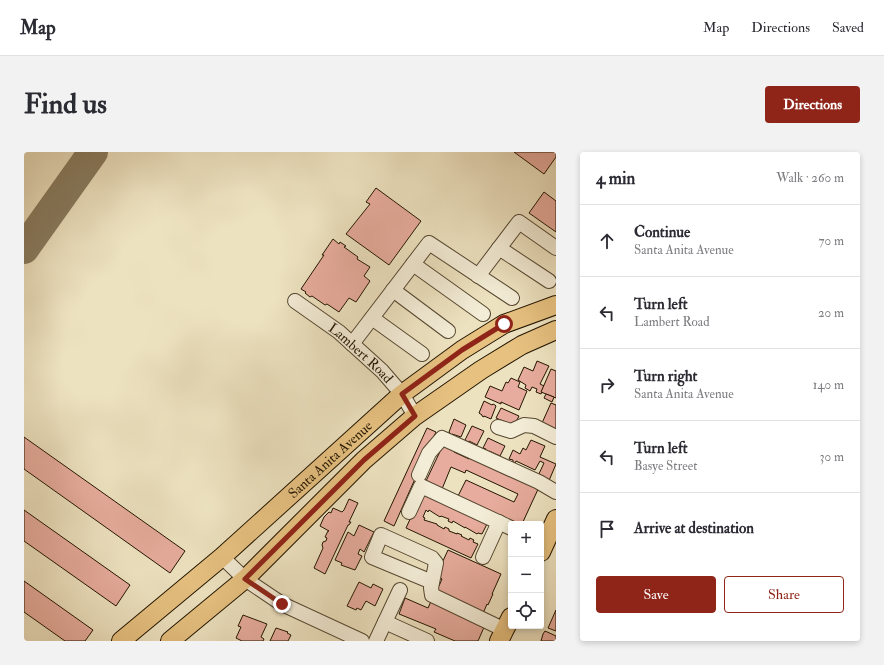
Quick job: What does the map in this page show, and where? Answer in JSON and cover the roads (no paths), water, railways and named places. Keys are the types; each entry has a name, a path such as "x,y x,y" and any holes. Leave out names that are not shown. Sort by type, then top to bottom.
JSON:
{"main road":[{"name":"Santa Anita Avenue","path":"121,641 222,557 402,394 462,350 504,324 556,305"},
{"name":"Santa Anita Avenue","path":"170,641 245,579 364,460 415,416 481,370 522,345 556,330"},
{"path":"544,542 556,519"}],"street":[{"path":"478,276 519,222 556,248"},
{"path":"352,344 429,243 512,298"},
{"path":"499,248 549,282"},
{"path":"413,264 483,314"},
{"path":"394,290 448,331"},
{"name":"Lambert Road","path":"295,301 339,332 382,371 402,394 415,416"},
{"path":"372,318 422,354"},
{"path":"498,427 511,431 524,425 534,426 556,437"},
{"path":"419,476 430,453 442,438 538,482 556,492"},
{"path":"409,512 421,486 505,525 483,557"},
{"path":"222,557 245,579 282,604 362,641"},
{"path":"432,582 432,595 505,629"},
{"path":"376,641 400,590"},
{"path":"385,622 427,641"}]}
